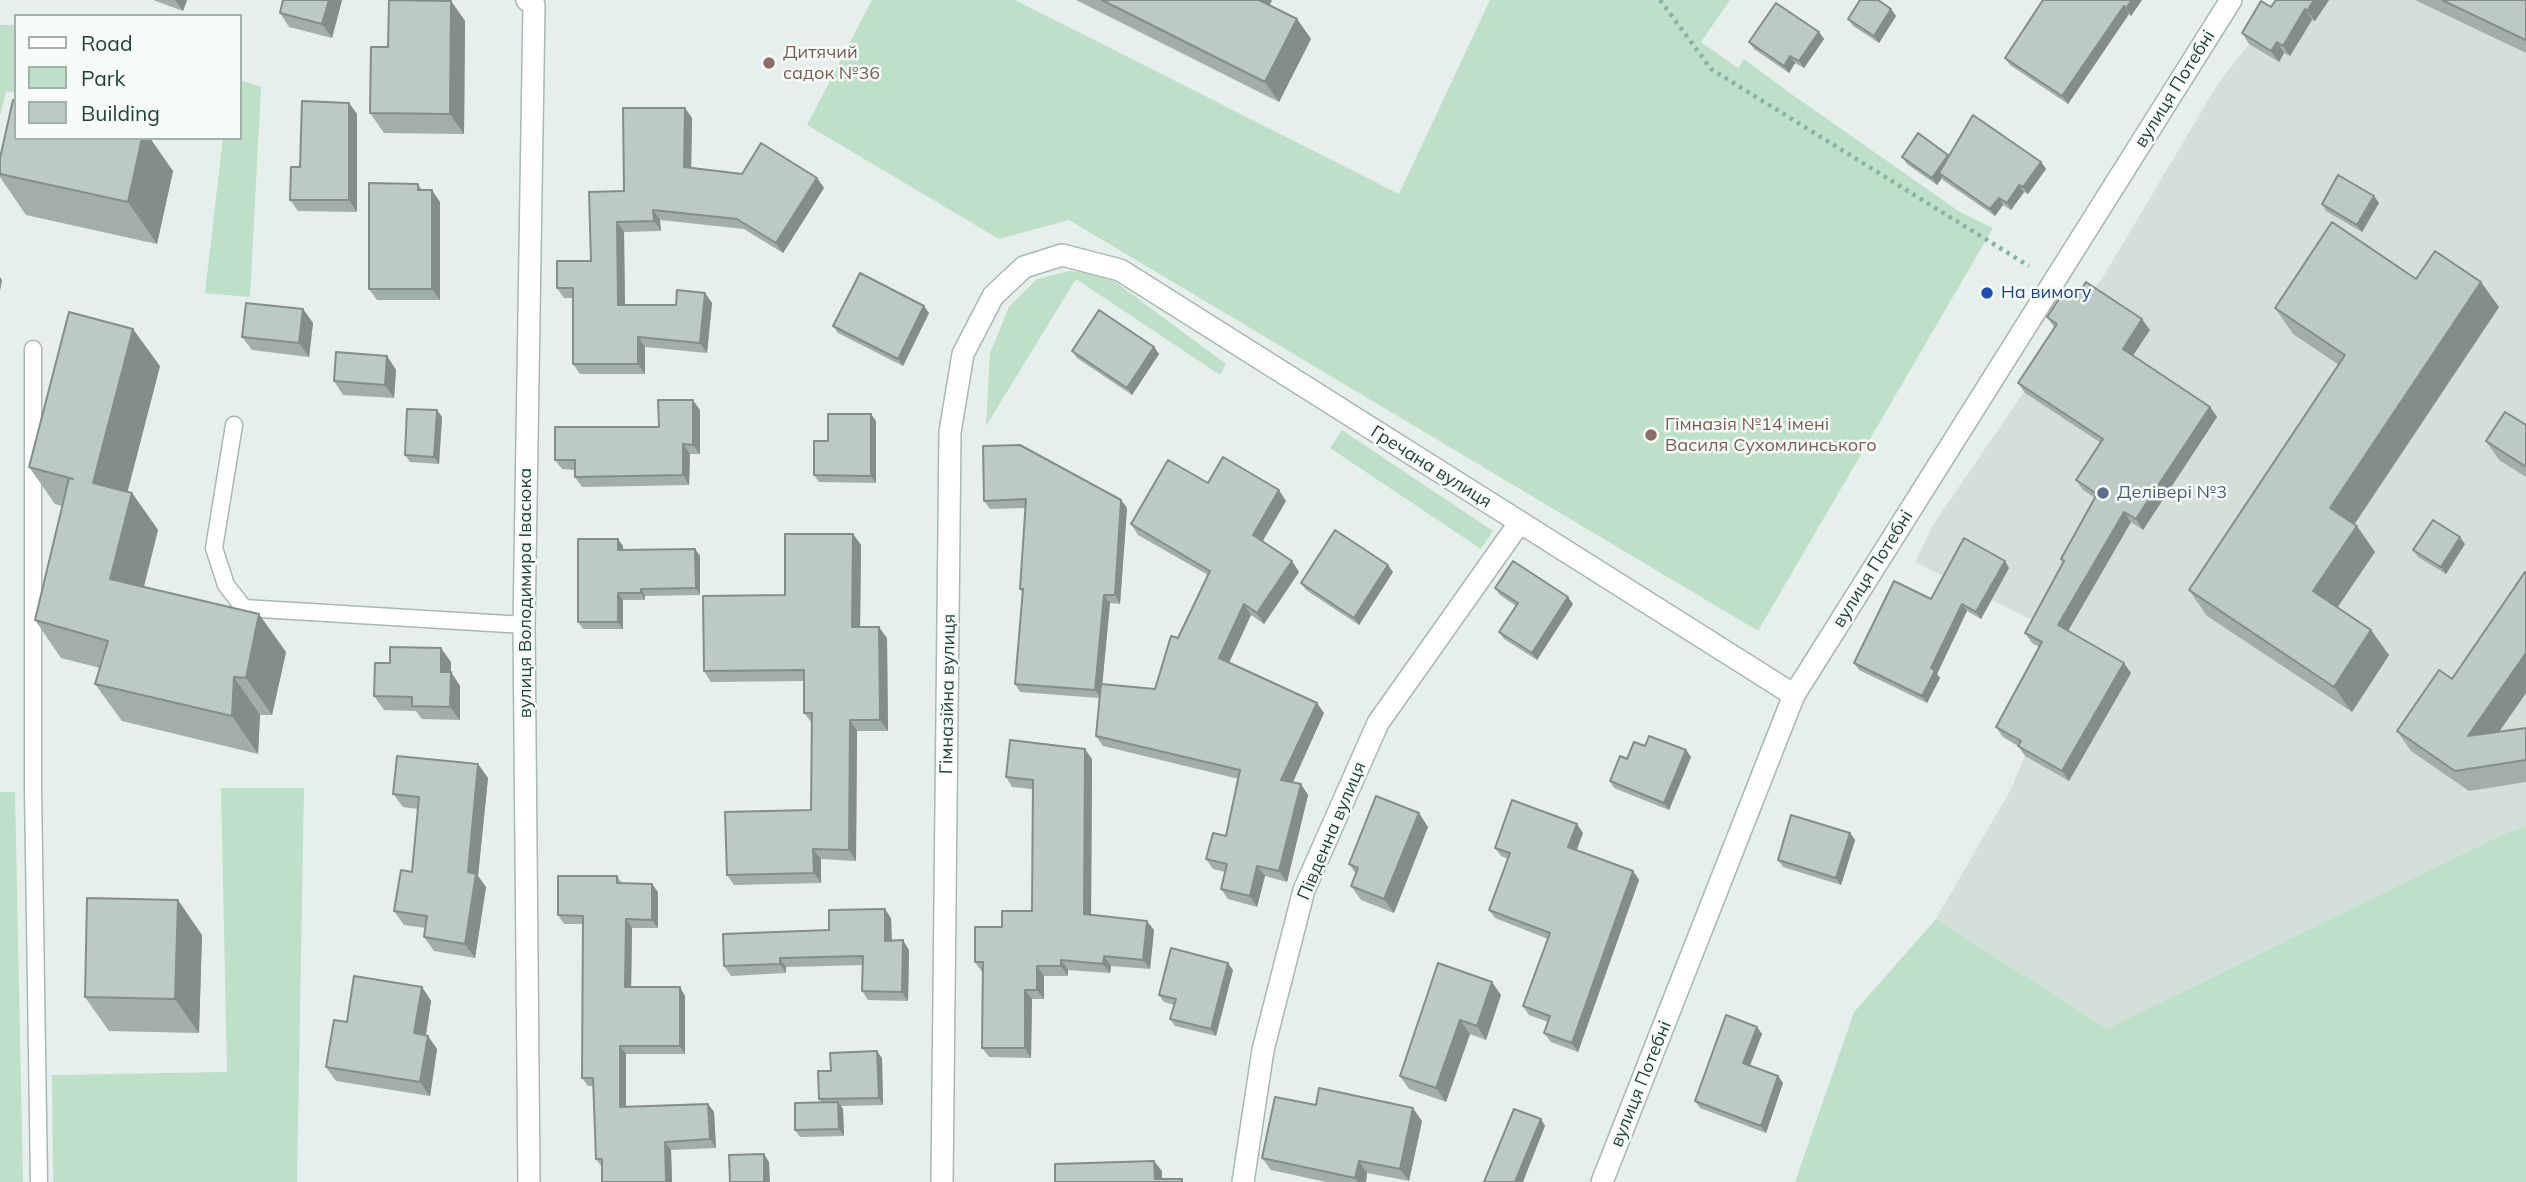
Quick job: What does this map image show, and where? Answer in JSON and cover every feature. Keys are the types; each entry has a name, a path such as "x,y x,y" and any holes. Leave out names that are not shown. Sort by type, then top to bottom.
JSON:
{"street":[{"name":"вулиця Потебні","path":"1602,1182 1794,695 2231,0"},
{"name":"вулиця Володимира Івасюка","path":"529,1182 524,625 530,2"},
{"name":"Гречана вулиця","path":"1062,255 1120,270 1794,695"},
{"name":"Гімназійна вулиця","path":"942,1182 950,432 963,354 993,296 1024,267 1062,255"},
{"name":"Південна вулиця","path":"1243,1182 1263,1050 1304,890 1378,723 1520,522"}],"lane":[{"path":"33,349 33,789 39,1182"},
{"path":"234,425 214,548 226,585 244,608 524,625"}],"path":[{"path":"1660,0 1711,69 2054,281"}],"shaded area":[{"path":"2276,0 2520,0 2526,3 2526,826 2501,835 2107,1029 1936,919 2010,791 2025,756 2042,625 1915,562 1933,525 2106,272 2219,82 2249,44"}],"green space":[{"name":"Гімназія №14 імені Василя Сухомлинського","path":"872,0 1015,0 1399,194 1490,0 1730,0 1701,42 1738,68 1744,59 1960,212 1993,228 1758,631 1069,220 999,239 807,125"},
{"path":"0,25 14,25 14,93 6,91 0,116"},
{"path":"242,81 261,87 250,297 205,293 223,140 242,140"},
{"path":"1069,271 1089,273 1114,281 1226,364 1220,375 1076,279 986,426 990,353 1009,307 1037,279"},
{"path":"1342,430 1493,531 1481,549 1330,448"},
{"path":"221,788 304,788 297,1182 53,1182 52,1075 227,1072"},
{"path":"0,792 15,792 23,1182 0,1182"},
{"path":"2526,826 2526,1182 1795,1182 1854,1012 1936,919 2107,1029 2501,835"}],"building":[{"path":"283,0 329,0 322,24 280,13"},
{"path":"389,0 451,1 450,114 370,113 371,47 388,47"},
{"path":"1102,0 1259,0 1297,19 1265,82"},
{"path":"1860,0 1878,0 1891,9 1874,36 1848,19"},
{"path":"2043,0 2132,0 2126,8 2124,6 2062,96 2005,58"},
{"path":"2276,0 2314,0 2307,11 2305,9 2283,46 2277,42 2271,51 2242,33 2261,1 2271,7"},
{"path":"2442,0 2526,0 2526,40"},
{"path":"1776,3 1819,32 1799,61 1790,56 1784,66 1749,42"},
{"path":"13,100 14,140 142,140 128,202 0,174 0,158"},
{"path":"302,101 349,103 349,200 290,200 291,167 300,167"},
{"path":"623,108 685,108 684,167 742,174 761,143 817,178 776,243 737,219 653,210 654,221 617,222 618,305 676,305 677,290 705,293 700,343 638,337 638,364 573,364 573,288 557,288 557,261 591,261 589,192 624,191"},
{"path":"1973,115 2041,162 2023,187 2019,185 2007,203 1999,198 1990,209 1939,173"},
{"path":"1918,133 1948,155 1932,178 1902,157"},
{"path":"2338,175 2374,196 2357,225 2322,204"},
{"path":"369,183 418,184 418,190 432,190 432,289 369,289"},
{"path":"2332,222 2416,279 2435,251 2481,282 2330,508 2357,526 2313,591 2371,630 2334,687 2189,590 2345,355 2275,308"},
{"path":"860,273 924,306 898,359 833,326"},
{"path":"2086,282 2142,319 2123,349 2210,407 2136,519 2124,512 2058,625 2124,663 2062,771 2018,746 2021,741 1996,727 2042,642 2025,633 2097,494 2076,480 2103,439 2018,383 2057,324 2047,317 2065,290 2076,297"},
{"path":"246,303 303,309 299,343 242,337"},
{"path":"1099,310 1154,347 1127,388 1072,351"},
{"path":"69,312 133,329 93,483 132,493 110,579 259,614 246,678 234,677 232,716 95,684 108,641 35,620 69,478 73,479 29,467"},
{"path":"336,352 387,356 385,385 334,381"},
{"path":"658,400 693,400 693,445 683,444 683,475 575,477 575,460 555,460 555,427 659,427"},
{"path":"407,409 437,410 434,457 405,455"},
{"path":"2505,412 2526,425 2526,467 2486,441"},
{"path":"828,414 871,414 871,476 814,475 814,441 828,441"},
{"path":"1020,445 1121,500 1115,595 1104,595 1095,690 1015,684 1023,589 1020,589 1026,499 984,501 983,446"},
{"path":"1223,457 1279,490 1253,535 1292,561 1257,613 1244,604 1219,658 1317,703 1281,780 1301,784 1279,871 1257,866 1250,896 1221,889 1227,864 1206,859 1213,833 1226,836 1240,770 1096,736 1101,684 1155,689 1171,636 1178,638 1210,571 1131,524 1168,460 1208,483"},
{"path":"2433,520 2460,537 2441,567 2413,550"},
{"path":"1335,530 1388,565 1354,618 1301,583"},
{"path":"785,534 853,534 852,627 879,627 880,720 850,720 849,850 813,849 814,873 727,875 725,812 811,810 812,713 804,713 804,670 704,671 703,596 785,595"},
{"path":"1964,538 2005,561 1976,612 1962,604 1931,668 1935,671 1922,696 1854,663 1894,581 1931,599"},
{"path":"578,539 618,539 618,550 695,549 696,588 641,589 641,593 618,593 618,622 578,622"},
{"path":"1513,561 1568,597 1532,653 1499,632 1518,603 1495,588"},
{"path":"2525,572 2526,653 2468,736 2526,728 2526,760 2455,771 2397,731 2439,670 2452,679"},
{"path":"390,647 441,648 441,672 451,672 450,707 412,706 412,697 374,696 375,663 390,663"},
{"path":"1649,736 1686,750 1664,803 1610,781 1620,756 1627,759 1634,742 1645,746"},
{"path":"1010,740 1085,749 1084,914 1147,921 1143,960 1104,956 1103,964 1061,960 1061,966 1037,966 1037,990 1025,990 1025,1048 982,1048 983,962 975,962 975,927 1002,927 1002,911 1032,911 1033,780 1006,777"},
{"path":"397,756 478,764 468,872 476,874 465,944 424,937 427,916 394,911 401,870 412,872 419,797 393,794"},
{"path":"1376,796 1419,813 1384,899 1351,886 1358,868 1349,864"},
{"path":"1512,800 1577,824 1568,847 1633,871 1572,1043 1544,1033 1550,1016 1523,1006 1550,933 1489,910 1510,853 1495,848"},
{"path":"1791,815 1850,833 1836,878 1778,860"},
{"path":"558,876 617,876 617,883 652,884 652,920 626,919 625,987 680,987 680,1046 620,1046 620,1107 708,1104 710,1139 665,1142 666,1182 602,1182 602,1159 596,1159 593,1078 582,1078 583,916 558,915"},
{"path":"87,898 178,900 175,999 85,997"},
{"path":"885,909 885,941 903,940 902,992 862,991 863,956 780,958 780,964 724,966 723,934 829,930 829,910"},
{"path":"1171,948 1228,963 1211,1029 1170,1019 1176,999 1159,995"},
{"path":"1438,963 1492,982 1477,1026 1460,1020 1436,1088 1400,1076"},
{"path":"354,976 422,987 414,1033 428,1036 420,1082 326,1067 334,1020 347,1022"},
{"path":"1726,1015 1757,1027 1743,1063 1778,1076 1761,1126 1695,1101"},
{"path":"877,1051 879,1098 819,1099 818,1071 831,1071 830,1053"},
{"path":"1319,1088 1413,1108 1400,1169 1359,1161 1355,1178 1262,1158 1275,1097 1316,1105"},
{"path":"838,1102 839,1129 795,1130 795,1103"},
{"path":"1514,1109 1541,1119 1515,1182 1484,1182"},
{"path":"764,1154 764,1182 730,1182 729,1155"},
{"path":"1154,1161 1155,1179 1182,1179 1182,1182 1055,1182 1055,1164"}],"place":[{"name":"Дитячий садок №36","path":"769,63"},
{"name":"На вимогу","path":"1987,293"},
{"name":"Гімназія №14 імені Василя Сухомлинського","path":"1651,435"},
{"name":"Делівері №3","path":"2103,493"}]}
